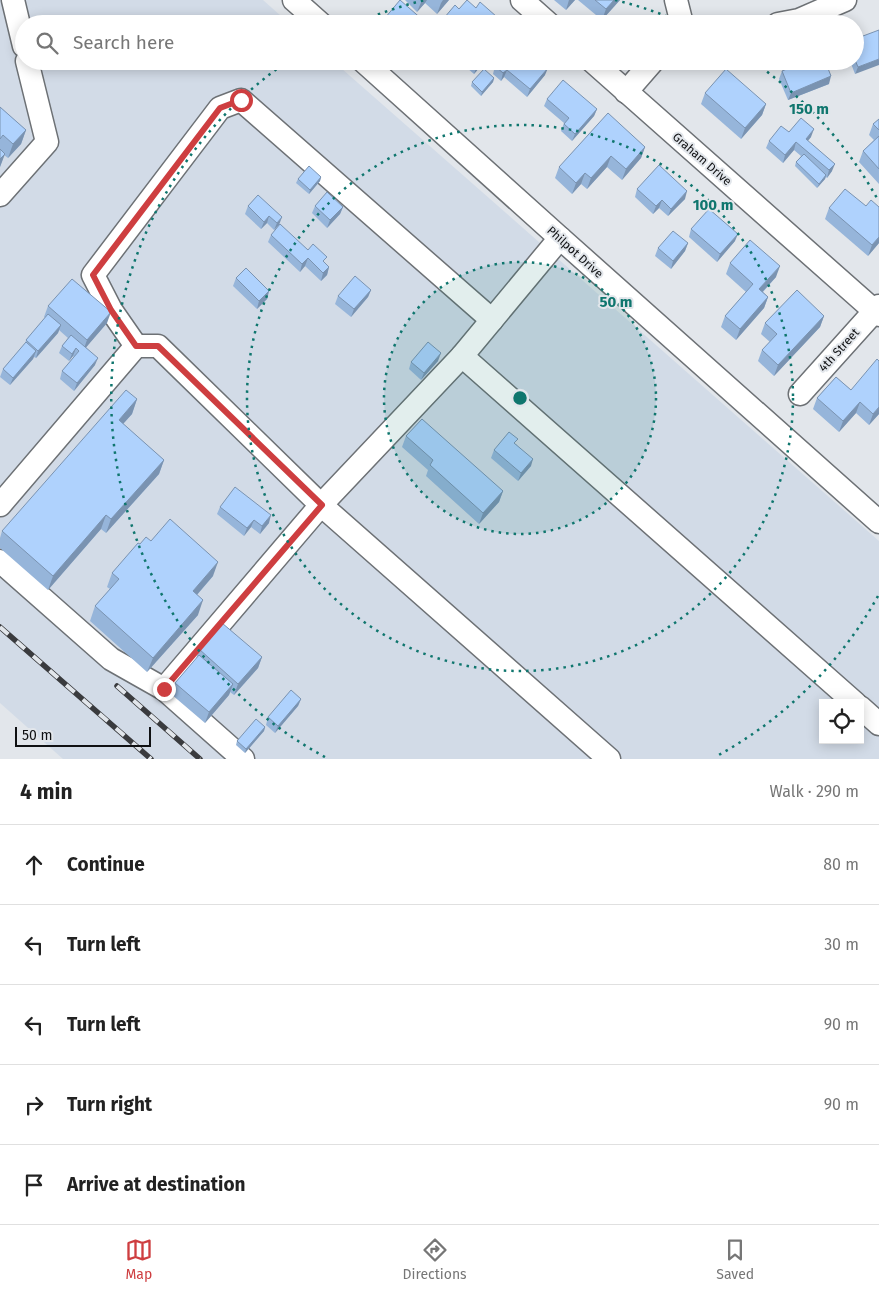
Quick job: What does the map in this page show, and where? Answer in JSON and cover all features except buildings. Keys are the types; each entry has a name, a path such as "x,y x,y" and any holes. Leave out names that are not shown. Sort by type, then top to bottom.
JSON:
{"street":[{"path":"12,0 16,15"},
{"path":"294,0 311,15"},
{"path":"522,0 539,15"},
{"path":"676,0 680,15"},
{"path":"810,15 845,0"},
{"path":"0,195 47,142 30,70"},
{"name":"Philpot Drive","path":"373,70 879,522"},
{"name":"Graham Drive","path":"602,70 877,311"},
{"path":"626,92 645,70"},
{"path":"136,346 111,310 93,275 220,108 241,100 492,320"},
{"path":"164,689 322,505 462,356 560,238"},
{"name":"4th Street","path":"800,394 877,311"},
{"path":"0,505 136,346 158,346 322,505 609,759"},
{"path":"462,356 850,699"},
{"path":"0,561 111,659 164,689 243,759"},
{"path":"864,711 879,724"}],"shaded area":[{"path":"0,0 263,0 280,15 15,15 15,70 343,70 879,541 879,759 63,759 0,703"}],"railway":[{"path":"0,627 151,759"},
{"path":"117,686 200,759"}],"route":[{"path":"164,689 322,505 158,346 136,346 111,310 93,275 220,108 241,100"}]}
